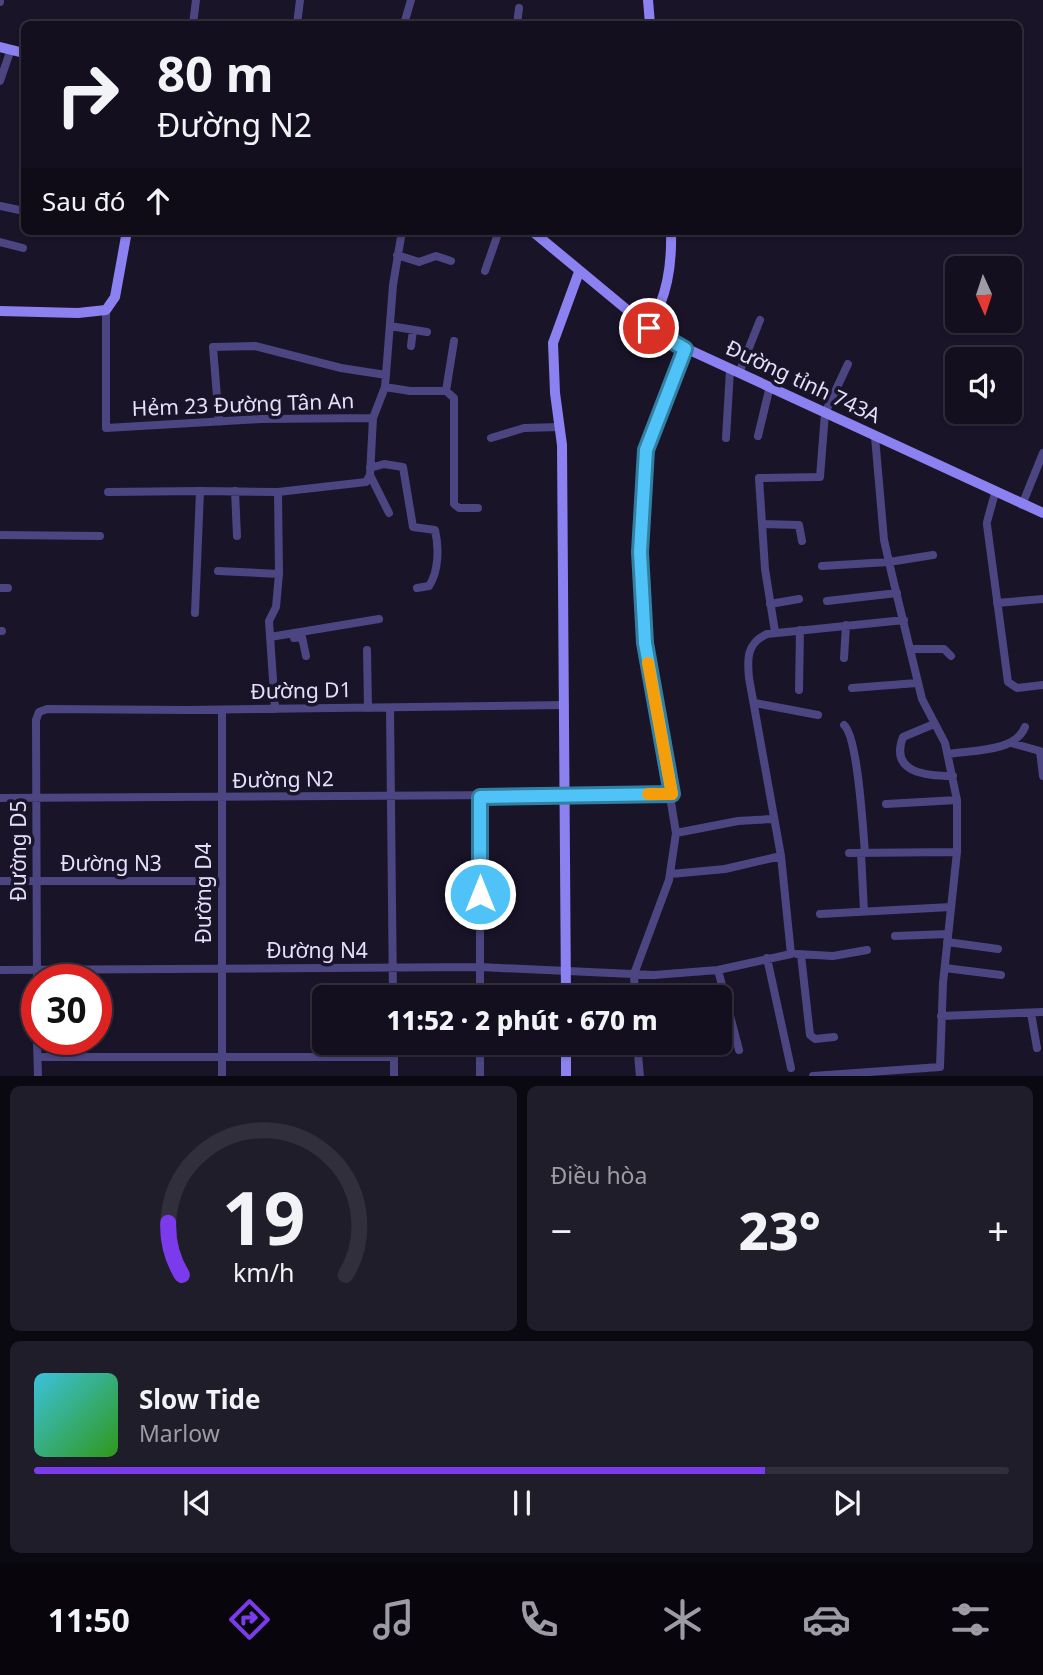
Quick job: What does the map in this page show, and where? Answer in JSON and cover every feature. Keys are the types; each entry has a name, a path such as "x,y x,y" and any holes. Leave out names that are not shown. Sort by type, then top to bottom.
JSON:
{"street":[{"path":"193,21 196,0"},
{"path":"297,21 300,0"},
{"path":"405,21 411,0"},
{"path":"648,0 650,21"},
{"path":"517,21 519,8"},
{"path":"0,81 5,48"},
{"path":"0,206 21,210"},
{"path":"0,311 78,313 106,310 115,297 123,235"},
{"path":"108,492 278,492 366,482 370,472 373,418 385,387 401,235"},
{"path":"485,271 498,235"},
{"name":"Đường tỉnh 743A","path":"537,235 649,328 685,349 1043,513"},
{"path":"649,328 665,295 671,273 671,235"},
{"path":"0,242 23,248"},
{"path":"397,256 419,262 436,256 451,261"},
{"path":"566,985 560,427 553,343 579,272"},
{"name":"Hẻm 23 Đường Tân An","path":"106,310 106,428 373,418"},
{"path":"726,438 735,372 760,320"},
{"path":"390,326 427,332"},
{"path":"411,346 413,330"},
{"path":"446,391 454,341"},
{"path":"219,422 213,347 255,346 341,368 386,375"},
{"path":"634,985 634,974 671,874 676,833 672,794 645,643 640,552 646,450 685,349"},
{"path":"775,632 759,478 820,477 825,413 848,364"},
{"path":"758,436 769,386"},
{"path":"385,387 410,391 446,391 454,398 454,504 458,508 478,508"},
{"path":"491,439 524,428 560,427"},
{"path":"875,437 884,540 917,682 949,754 957,800 957,852 941,1016 940,1076"},
{"path":"1022,505 1043,453"},
{"path":"370,472 398,464 403,467 413,527 435,530 438,551 432,581 429,586 417,588"},
{"path":"370,472 389,513"},
{"path":"195,613 200,491"},
{"path":"235,491 237,536"},
{"path":"275,709 269,621 278,594 278,492"},
{"path":"995,493 987,523 1008,682 1017,688 1043,685"},
{"path":"762,524 799,525 802,541"},
{"path":"0,535 100,536"},
{"path":"822,566 890,562 933,555"},
{"path":"218,571 279,574"},
{"path":"827,601 897,593"},
{"path":"770,604 799,599"},
{"path":"997,603 1043,599"},
{"path":"270,639 379,619"},
{"path":"834,1037 815,1039 810,1035 781,856 772,819 748,656 758,638 775,632 904,620"},
{"path":"844,658 846,625"},
{"path":"800,629 800,690"},
{"path":"270,639 302,637 306,656"},
{"path":"911,649 944,649 951,656"},
{"path":"367,650 368,708"},
{"path":"852,688 917,682"},
{"path":"755,703 818,715"},
{"name":"Đường D1","path":"39,712 47,709 565,705"},
{"path":"390,708 393,985"},
{"name":"Đường D4","path":"222,709 222,1076"},
{"name":"Đường D5","path":"37,964 36,720 39,712"},
{"path":"934,724 903,737 900,745 903,760 907,767 923,776 953,776"},
{"path":"844,725 849,731 856,763 863,853 864,911"},
{"path":"949,754 1011,743 1021,737 1025,727"},
{"path":"1011,743 1040,751 1043,776"},
{"name":"Đường N2","path":"0,798 672,794"},
{"path":"480,797 480,985"},
{"path":"886,804 957,800"},
{"path":"676,833 738,821 772,819"},
{"path":"849,853 957,852"},
{"path":"671,874 725,869 781,856"},
{"name":"Đường N3","path":"0,881 221,881"},
{"path":"820,914 951,906"},
{"path":"895,936 948,938 998,950"},
{"name":"Đường N4","path":"112,969 479,967 634,974 718,970 766,958 796,954 833,956 867,950"},
{"path":"766,958 792,1068"},
{"path":"945,968 1001,975"},
{"name":"Đường N4","path":"0,970 21,970"},
{"path":"718,970 739,1050"},
{"path":"941,1016 1043,1012"},
{"path":"1031,1013 1037,1048"},
{"path":"480,1055 480,1076"},
{"path":"566,1055 566,1076"},
{"path":"638,1055 640,1076"},
{"path":"38,1076 37,1057 394,1058 394,1076"},
{"path":"813,1076 940,1067"}],"slow traffic":[{"path":"648,663 672,794 648,794"}],"route":[{"path":"480,894 480,797 672,794 645,643 640,552 646,450 685,349 649,328"}]}
